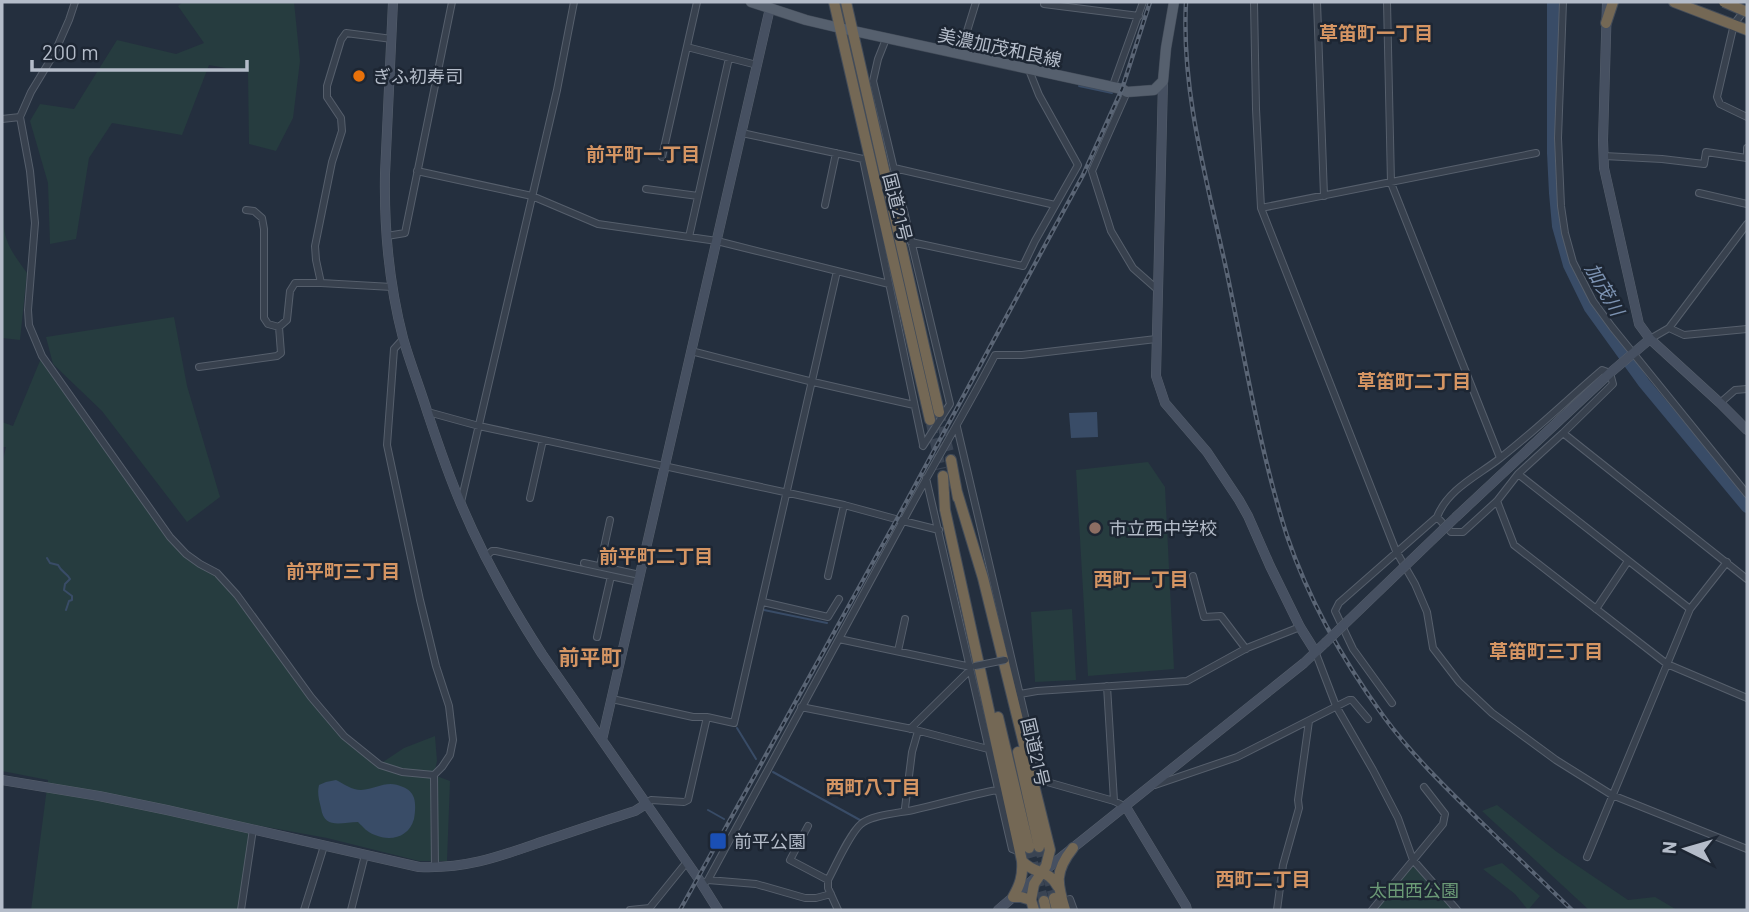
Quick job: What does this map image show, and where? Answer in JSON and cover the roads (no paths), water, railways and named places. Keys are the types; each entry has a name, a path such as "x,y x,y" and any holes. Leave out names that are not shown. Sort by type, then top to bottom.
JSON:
{"highway":[{"name":"国道21号","path":"834,2 866,158 935,416 846,2"},
{"path":"1606,23 1613,2"},
{"path":"1674,2 1747,30"},
{"path":"1685,2 1696,10"},
{"path":"1724,2 1747,8"},
{"path":"1734,2 1747,8"},
{"path":"951,460 957,492 983,578 1032,851 1030,869 1050,875 1058,887"},
{"path":"942,473 945,510 1032,851 1042,873"},
{"path":"1032,851 1062,851 1073,848"},
{"path":"1055,905 1059,872 1073,848"},
{"path":"1032,851 1013,897 1027,898 1033,905"},
{"path":"1033,905 1034,884 1042,873"}],"main road":[{"name":"美濃加茂和良線","path":"751,2 854,32 1127,92 1154,90 1163,81"},
{"path":"1163,81 1174,2"}],"street":[{"path":"75,2 54,54 31,92 20,117 30,171 35,223 29,325 42,356 170,537 186,554 217,573 237,595 311,696 344,736 380,765 402,772 434,775"},
{"path":"393,2 385,174 392,287 403,339 444,461 460,504 485,557 541,654 686,863 705,882 718,910"},
{"path":"387,236 405,233 452,2"},
{"path":"460,504 557,90 574,2"},
{"path":"662,157 697,2"},
{"path":"960,54 976,2"},
{"path":"1112,88 1143,2"},
{"path":"1254,2 1261,208 1396,551 1427,612 1433,648 1459,682 1492,713 1556,760 1612,794 1747,849"},
{"path":"1317,2 1324,196"},
{"path":"1387,2 1391,183 1500,458"},
{"path":"1563,2 1558,138 1561,206 1573,262 1593,301 1632,355 1747,494"},
{"path":"1607,2 1604,168 1639,324 1650,339 1747,430"},
{"path":"1044,4 1139,16"},
{"path":"602,740 771,8"},
{"path":"1747,8 1734,24 1717,97 1720,104 1747,117"},
{"path":"321,283 315,246 332,162 342,131 341,118 327,97 327,86 341,40 346,33 392,39"},
{"path":"742,133 866,158 888,284 923,446 950,404 873,81 886,39"},
{"path":"687,47 757,65"},
{"path":"689,237 729,58"},
{"path":"911,242 1022,267 1078,165 1039,95 1029,70"},
{"path":"1163,81 1156,376 1165,403 1207,452 1239,500 1300,627 1315,651 1336,706 1398,818 1413,860 1457,910"},
{"path":"1127,92 1092,172 1111,231 1133,268 1158,290"},
{"path":"2,119 20,117"},
{"path":"1604,156 1704,163 1706,152 1746,158 1747,148"},
{"path":"825,205 836,153"},
{"path":"1261,208 1536,153"},
{"path":"894,169 1055,205"},
{"path":"417,171 532,196 598,224 717,242 888,284"},
{"path":"646,189 698,196"},
{"path":"1699,192 1747,204"},
{"path":"246,210 254,211 262,218 264,318 268,324 279,327"},
{"path":"998,910 1304,663 1613,371 1650,339 1669,328 1747,225"},
{"path":"612,699 734,723 837,271"},
{"path":"279,327 287,320 290,291 295,283 392,287"},
{"path":"199,367 277,356 281,353 279,327"},
{"path":"1669,328 1684,335 1747,329"},
{"path":"403,339 394,349 387,445 420,600 449,706 453,740 450,755 434,775 435,868"},
{"path":"705,882 995,355 1021,355 1156,339"},
{"path":"691,351 914,405"},
{"path":"1392,703 1353,649 1335,611 1339,603 1437,517 1441,506 1450,495 1500,458 1602,370 1613,371"},
{"path":"1437,517 1451,532 1463,533 1497,501 1518,474 1612,383 1613,371"},
{"path":"1720,402 1735,390 1747,389"},
{"path":"428,412 479,426 844,505 939,530"},
{"path":"957,427 1009,659 1040,780 1114,801 1126,807 1187,910"},
{"path":"1563,433 1747,579"},
{"path":"530,498 543,440"},
{"path":"1518,474 1690,609"},
{"path":"926,478 1012,849 1032,851"},
{"path":"1497,501 1514,545 1667,664 1747,698"},
{"path":"828,576 844,505"},
{"path":"600,566 610,520"},
{"path":"485,557 496,551 611,576 639,579"},
{"path":"1596,609 1628,561"},
{"path":"1587,857 1690,609 1727,562"},
{"path":"584,563 639,579"},
{"path":"597,637 611,576"},
{"path":"1193,576 1204,617 1221,616 1246,649"},
{"path":"762,602 828,617 839,599"},
{"path":"898,651 905,619"},
{"path":"1020,694 1187,681 1246,649 1300,627"},
{"path":"839,639 972,669"},
{"path":"910,729 972,669 1009,659"},
{"path":"1107,686 1114,801"},
{"path":"1147,788 1237,757 1336,706 1352,701 1368,719"},
{"path":"801,706 988,749"},
{"path":"2,780 99,796 419,867 455,867 491,859 635,811 651,800 688,800 708,717"},
{"path":"1277,910 1283,866 1298,808 1309,721"},
{"path":"906,811 912,752 918,731"},
{"path":"1372,910 1443,824 1445,814 1424,786"},
{"path":"838,910 828,888 828,880 862,823 975,793 997,790"},
{"path":"808,826 790,860 828,880"},
{"path":"242,910 253,829"},
{"path":"304,910 324,846"},
{"path":"351,910 365,855"},
{"path":"630,910 649,909 686,863"},
{"path":"705,882 756,884 805,898 831,894"},
{"path":"1055,905 1070,899 1074,910"}],"water":[{"path":"1097,412 1098,437 1071,438 1069,413"},
{"path":"336,780 358,790 392,784 407,789 415,801 412,825 404,834 387,838 370,833 358,822 330,822 323,815 318,788 319,785"}],"waterway":[{"name":"加茂川","path":"1553,2 1555,193 1558,226 1569,265 1590,308 1644,383 1747,507"},
{"path":"1079,86 1112,93"},
{"path":"47,558 50,563 58,565 70,579 64,590 72,596 72,600 66,610"},
{"path":"764,610 827,623"},
{"path":"737,728 756,759"},
{"path":"773,772 860,820"},
{"path":"708,810 724,819"}],"tunnel":[{"path":"939,412 951,460"},
{"path":"931,424 941,469"},
{"path":"1039,847 1054,898"},
{"path":"1029,848 1044,901"}],"railway":[{"path":"680,910 897,519 1083,175 1122,89 1150,2"},
{"path":"1186,2 1188,70 1204,172 1269,472 1287,536 1306,584 1342,653 1395,731 1443,784 1572,910"}],"place":[{"name":"ぎふ初寿司","path":"359,76"},
{"name":"市立西中学校","path":"1095,528"},
{"name":"前平公園","path":"718,841"}],"district":[{"name":"草笛町一丁目","path":"1376,32"},
{"name":"前平町一丁目","path":"643,153"},
{"name":"草笛町二丁目","path":"1414,380"},
{"name":"前平町二丁目","path":"656,555"},
{"name":"前平町三丁目","path":"343,570"},
{"name":"西町一丁目","path":"1141,578"},
{"name":"草笛町三丁目","path":"1546,650"},
{"name":"前平町","path":"590,656"},
{"name":"西町八丁目","path":"873,786"},
{"name":"西町二丁目","path":"1263,878"}],"park label":[{"name":"太田西公園","path":"1414,890"}]}
